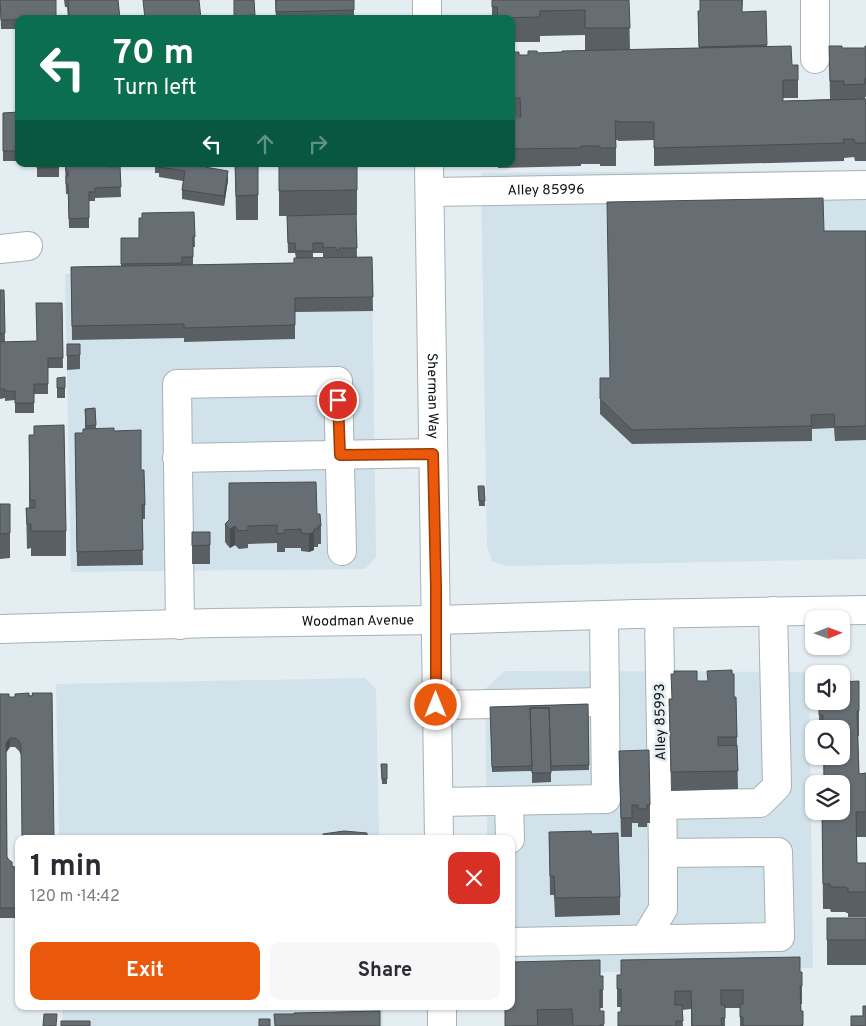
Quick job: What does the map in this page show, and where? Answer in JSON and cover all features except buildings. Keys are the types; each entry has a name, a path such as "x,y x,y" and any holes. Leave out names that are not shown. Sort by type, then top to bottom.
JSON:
{"main road":[{"path":"427,0 427,15"},
{"path":"815,0 815,59"},
{"name":"Sherman Way","path":"429,167 439,835"},
{"name":"Alley 85996","path":"430,192 866,185"},
{"path":"0,249 28,246"},
{"path":"180,625 176,384 338,381 342,551"},
{"path":"178,458 433,454"},
{"name":"Woodman Avenue","path":"0,629 866,610"},
{"path":"662,829 760,803 777,786 773,611"},
{"name":"Alley 85993","path":"645,939 663,910 659,614"},
{"path":"438,802 606,799 604,616"},
{"path":"436,705 605,702"},
{"path":"509,801 510,835"},
{"path":"515,942 780,937 778,852 662,829"},
{"path":"442,1010 442,1026"}],"shaded area":[{"path":"866,170 866,559 504,566 492,561 487,548 481,173"},
{"path":"372,270 376,557 365,569 71,572 65,274"},
{"path":"505,671 805,672 805,710 810,710 810,720 805,720 805,765 810,765 810,775 805,775 805,820 811,820 813,968 515,974 515,835 487,835 485,689"},
{"path":"365,678 376,689 379,835 59,835 56,684"},
{"path":"62,1010 383,1010 383,1026 63,1026"}],"route":[{"path":"338,400 340,455 433,454 436,705"}]}
